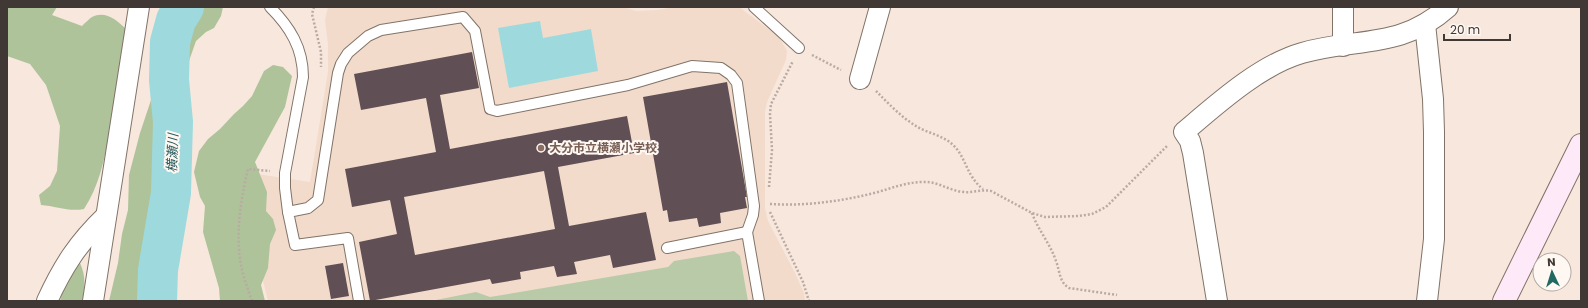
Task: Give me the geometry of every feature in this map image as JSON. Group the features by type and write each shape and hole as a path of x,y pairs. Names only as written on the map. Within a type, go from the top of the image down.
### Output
{"street":[{"path":"93,301 139,7"},
{"path":"860,79 880,7"},
{"path":"1342,7 1343,46"},
{"path":"1218,301 1193,153 1190,141 1184,132 1210,109 1247,81 1288,58 1303,53 1386,39 1405,34 1425,24 1448,7"},
{"path":"1425,24 1433,99 1434,132 1434,239 1427,301"},
{"path":"1504,301 1581,146"},
{"path":"47,301 58,276 77,247 106,216"}],"lane":[{"path":"270,7 292,33 297,42 303,65 303,77 285,173 288,212 295,244 348,238 359,301"},
{"path":"754,7 799,48"},
{"path":"288,212 308,208 318,200 338,74 341,64 348,52 368,36 381,30 463,17 475,31 490,109 497,111 628,85 692,66 721,68 731,74 737,83 754,206 753,215 747,232 759,301"},
{"path":"667,248 747,232"}],"path":[{"path":"769,191 772,150 770,114 772,104 799,48 872,86 915,126 946,139 959,153 976,184 983,189 996,193 1032,213 1045,217 1079,216 1098,212 1106,207 1151,160 1184,132"},
{"path":"252,301 240,260 239,214 248,169 285,173"},
{"path":"769,204 811,204 869,194 902,184 925,181 939,184 958,192 983,189"},
{"path":"769,197 769,204 773,219 803,282 809,301"},
{"path":"1032,213 1038,228 1054,253 1061,281 1064,285 1069,288 1117,295"}],"shaded area":[{"name":"大分市立横瀬小学校","path":"328,7 623,7 636,11 658,10 675,7 739,7 779,37 787,51 786,60 767,102 765,112 765,208 768,221 794,271 804,293 805,301 268,301 251,230 257,174 310,182 328,72 328,44 325,20"}],"green space":[{"path":"7,7 57,7 52,15 82,26 92,17 97,15 106,15 115,19 126,29 112,122 105,154 94,191 84,209 78,210 41,205 39,195 50,186 57,171 60,126 46,85 30,64 7,56"},
{"path":"193,7 223,7 221,16 214,28 206,32 196,41 177,95 178,114 172,170 157,251 153,301 109,301 128,210 129,175 140,133 165,58 171,52"},
{"path":"273,65 283,67 292,76 285,107 255,162 267,192 266,211 273,219 276,230 270,244 268,268 261,285 265,301 220,301 219,288 203,232 205,206 200,197 194,172 199,151 208,139 220,129 252,96 264,71"},
{"path":"734,251 740,256 748,301 431,301 476,292 490,297 668,267 674,261"},
{"path":"75,262 80,263 84,277 82,301 60,301 65,281"}],"water":[{"path":"540,21 543,38 591,29 598,71 509,88 498,28"}],"building":[{"path":"472,52 479,88 440,95 450,149 627,116 634,153 558,167 569,226 646,212 656,260 613,268 610,255 574,262 577,274 557,277 554,266 520,272 521,279 492,284 490,279 370,301 359,242 397,234 390,200 352,207 345,169 436,152 426,98 361,110 354,74","holes":["544,171 555,229 415,255 404,197"]},
{"path":"727,82 747,197 745,197 747,208 720,213 721,223 699,227 697,218 669,222 667,210 663,211 643,97"},
{"path":"343,263 349,296 331,299 325,266"}],"waterway":[{"name":"横瀬川","path":"157,301 158,270 171,193 173,122 169,80 170,42 176,20 184,7"}],"place":[{"name":"大分市立横瀬小学校","path":"541,148"}]}
